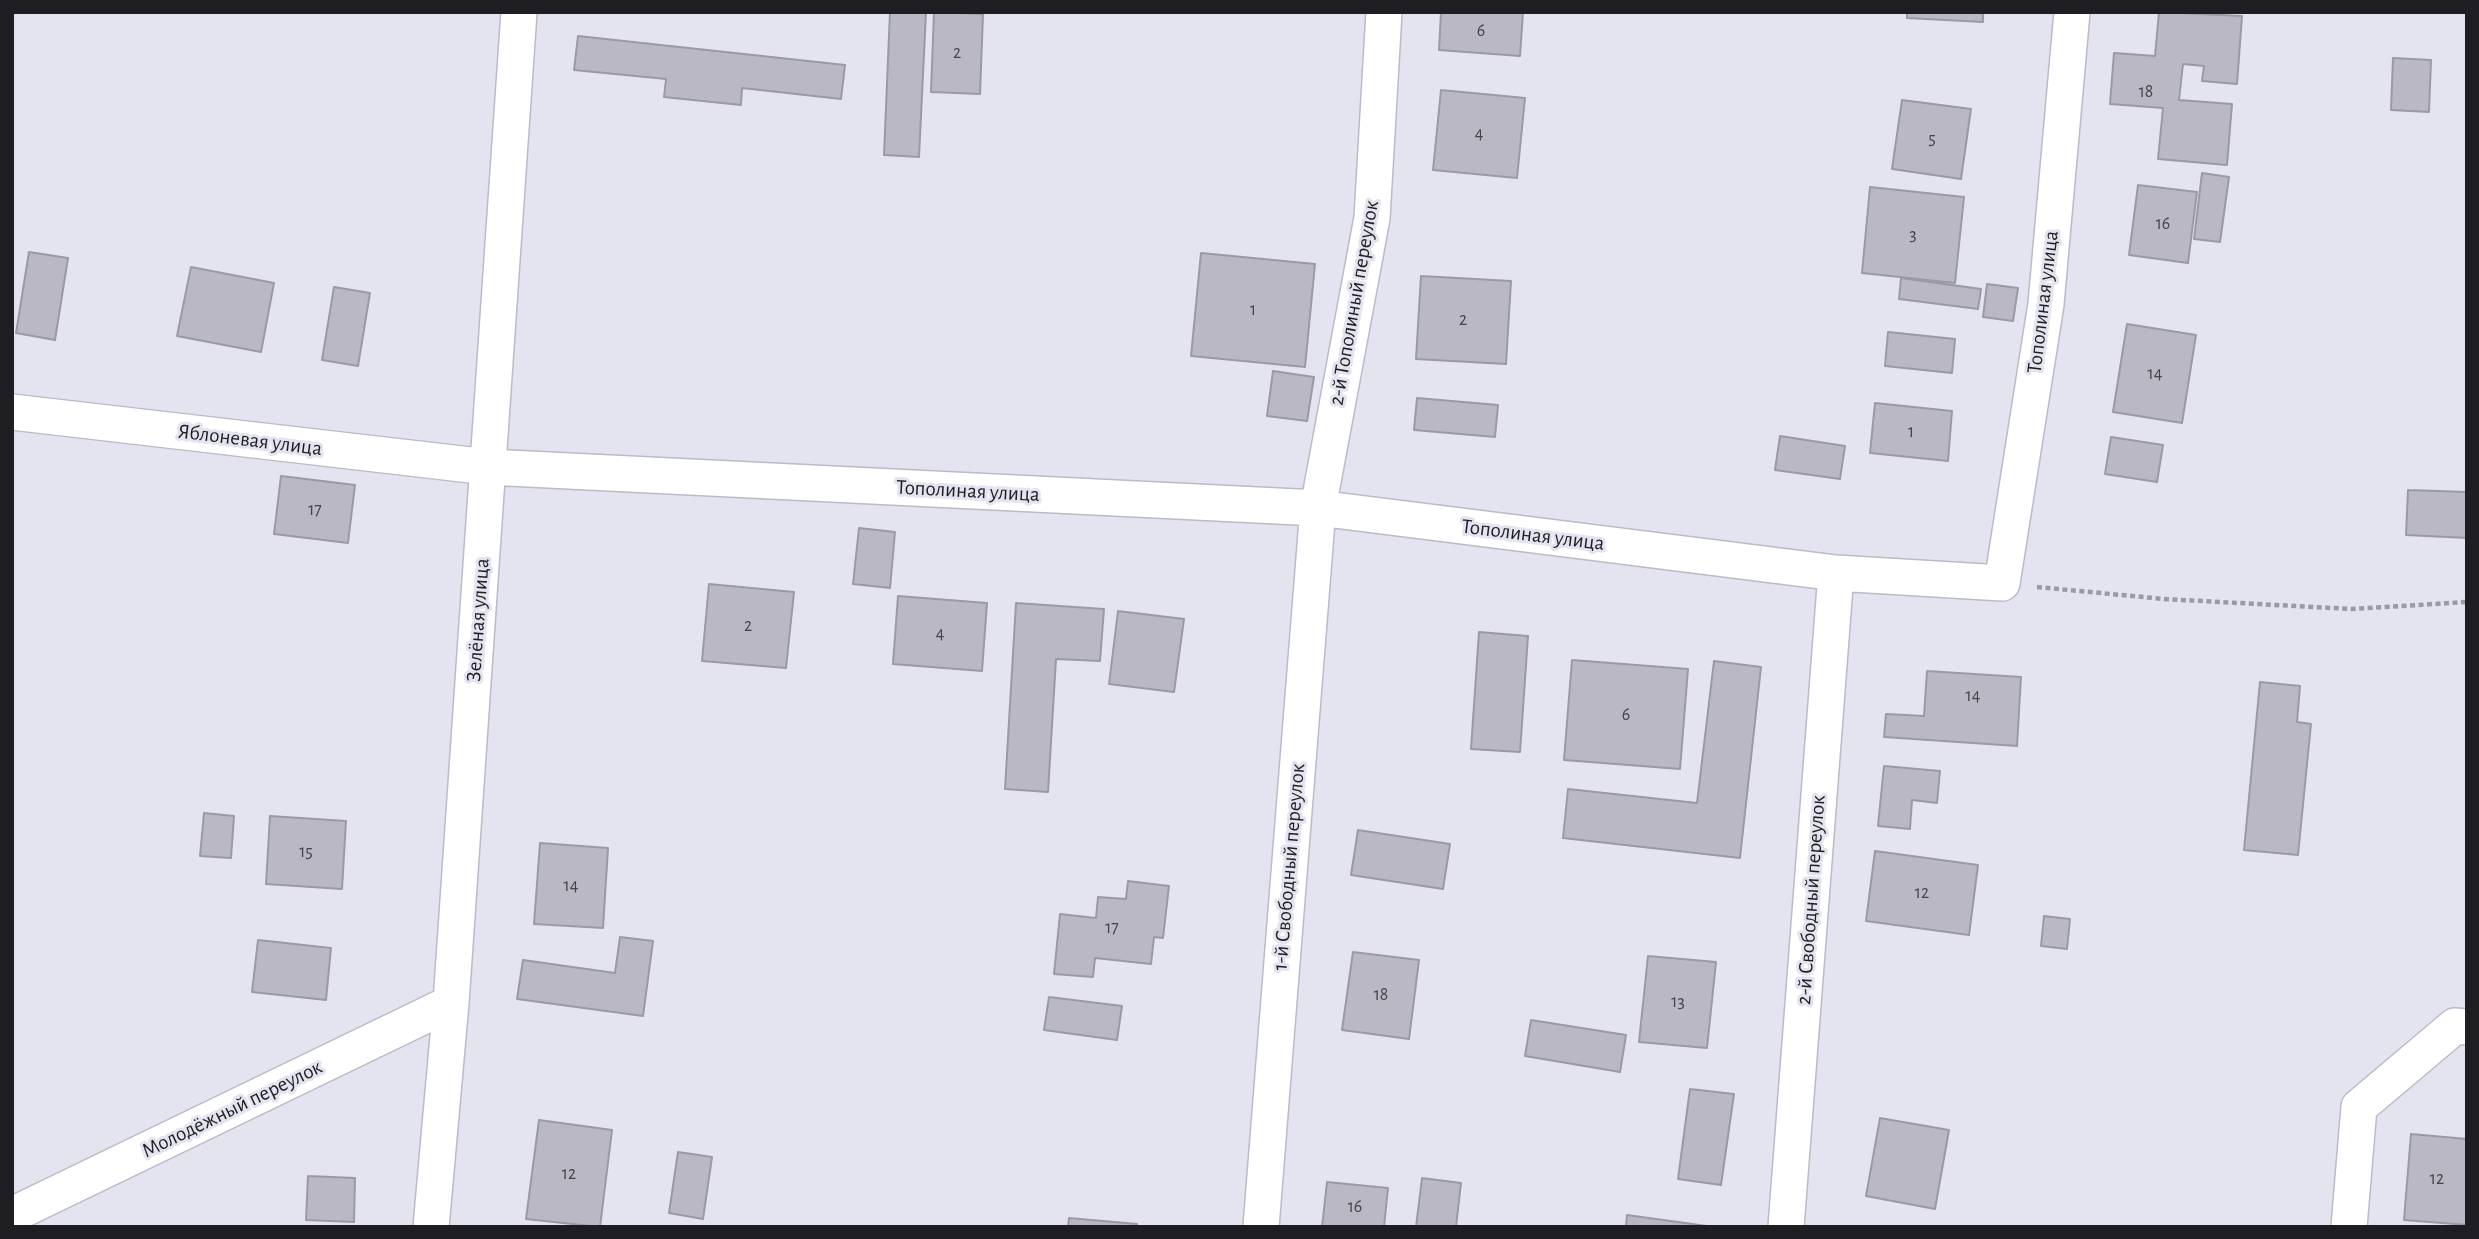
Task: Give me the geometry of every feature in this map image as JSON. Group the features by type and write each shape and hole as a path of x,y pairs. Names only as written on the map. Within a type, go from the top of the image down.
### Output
{"street":[{"name":"Зелёная улица","path":"431,1227 451,1003 519,12"},
{"name":"2-й Тополиный переулок","path":"1318,508 1372,218 1384,12"},
{"name":"Тополиная улица","path":"488,467 1318,508 1836,573 2002,583 2046,304 2072,12"},
{"name":"Яблоневая улица","path":"12,412 488,467"},
{"name":"1-й Свободный переулок","path":"1261,1227 1318,508"},
{"name":"2-й Свободный переулок","path":"1786,1227 1836,573"},
{"name":"Молодёжный переулок","path":"12,1215 451,1003"},
{"path":"2349,1227 2359,1107 2455,1026 2467,1027"}],"path":[{"path":"2002,583 2164,599 2351,609 2467,602"}],"building":[{"path":"890,12 926,12 919,157 884,155"},
{"path":"934,12 983,14 980,94 931,92"},
{"path":"1441,12 1523,12 1520,56 1439,50"},
{"path":"1907,12 1983,12 1983,22 1907,18"},
{"path":"2159,12 2242,16 2237,84 2202,81 2204,66 2183,64 2179,100 2232,104 2227,165 2158,159 2163,108 2110,104 2114,53 2155,56"},
{"path":"578,36 845,65 841,99 742,88 741,105 664,97 666,79 574,70"},
{"path":"2393,58 2431,60 2429,112 2391,110"},
{"path":"1441,90 1525,98 1517,178 1433,170"},
{"path":"1902,100 1971,109 1961,179 1892,169"},
{"path":"2202,173 2229,177 2220,242 2194,239"},
{"path":"2138,185 2197,192 2188,263 2129,255"},
{"path":"1870,187 1964,197 1955,283 1862,273"},
{"path":"29,252 68,258 55,340 16,333"},
{"path":"1201,253 1315,264 1305,367 1191,356"},
{"path":"191,267 274,283 261,352 177,336"},
{"path":"1421,276 1511,281 1506,364 1416,359"},
{"path":"1901,278 1981,289 1978,309 1899,299"},
{"path":"1987,284 2018,288 2013,321 1983,317"},
{"path":"334,287 370,293 358,366 322,360"},
{"path":"2127,324 2196,335 2182,423 2113,412"},
{"path":"1888,332 1955,339 1952,373 1885,366"},
{"path":"1273,371 1314,377 1307,421 1267,416"},
{"path":"1417,398 1498,405 1495,437 1414,430"},
{"path":"1875,403 1952,411 1948,461 1870,453"},
{"path":"1780,436 1845,446 1840,479 1775,470"},
{"path":"2111,437 2163,445 2157,482 2105,474"},
{"path":"281,476 355,485 348,543 274,534"},
{"path":"2408,490 2467,492 2467,538 2406,535"},
{"path":"859,528 895,532 890,588 853,584"},
{"path":"709,584 794,592 786,668 702,661"},
{"path":"898,596 987,603 982,671 893,664"},
{"path":"1016,603 1104,609 1100,661 1056,659 1048,792 1005,789"},
{"path":"1118,611 1184,619 1174,692 1109,684"},
{"path":"1479,632 1528,636 1520,752 1471,749"},
{"path":"1572,660 1688,669 1680,769 1564,760"},
{"path":"1714,661 1761,667 1740,858 1563,838 1568,789 1697,803"},
{"path":"1927,671 2021,677 2017,746 1884,737 1886,714 1924,716"},
{"path":"2260,682 2300,686 2297,722 2311,724 2298,855 2244,850"},
{"path":"1884,766 1940,771 1937,803 1912,800 1910,829 1878,826"},
{"path":"204,813 234,816 231,858 200,856"},
{"path":"270,816 346,821 342,889 266,884"},
{"path":"1358,830 1450,844 1443,889 1351,875"},
{"path":"540,843 608,848 603,928 534,924"},
{"path":"1875,851 1978,865 1969,935 1866,921"},
{"path":"1128,881 1169,886 1163,938 1154,937 1151,964 1095,958 1093,977 1054,974 1060,914 1096,918 1098,897 1126,899"},
{"path":"2044,916 2070,919 2067,949 2041,946"},
{"path":"620,937 653,941 643,1016 517,999 523,960 615,973"},
{"path":"258,940 331,948 326,1000 252,992"},
{"path":"1353,952 1419,960 1409,1039 1342,1030"},
{"path":"1648,956 1716,962 1707,1048 1639,1042"},
{"path":"1049,997 1122,1006 1117,1040 1044,1030"},
{"path":"1531,1020 1626,1035 1620,1072 1525,1056"},
{"path":"1690,1089 1734,1094 1721,1185 1678,1179"},
{"path":"1880,1118 1949,1130 1935,1209 1866,1196"},
{"path":"539,1120 612,1130 600,1227 526,1219"},
{"path":"2411,1134 2467,1139 2467,1225 2404,1220"},
{"path":"678,1152 712,1157 703,1219 669,1213"},
{"path":"308,1176 355,1178 354,1222 306,1220"},
{"path":"1422,1178 1461,1183 1456,1227 1416,1227"},
{"path":"1327,1182 1388,1188 1384,1227 1322,1227"},
{"path":"1627,1215 1714,1227 1626,1227"},
{"path":"1069,1218 1137,1224 1137,1227 1068,1227"}]}
